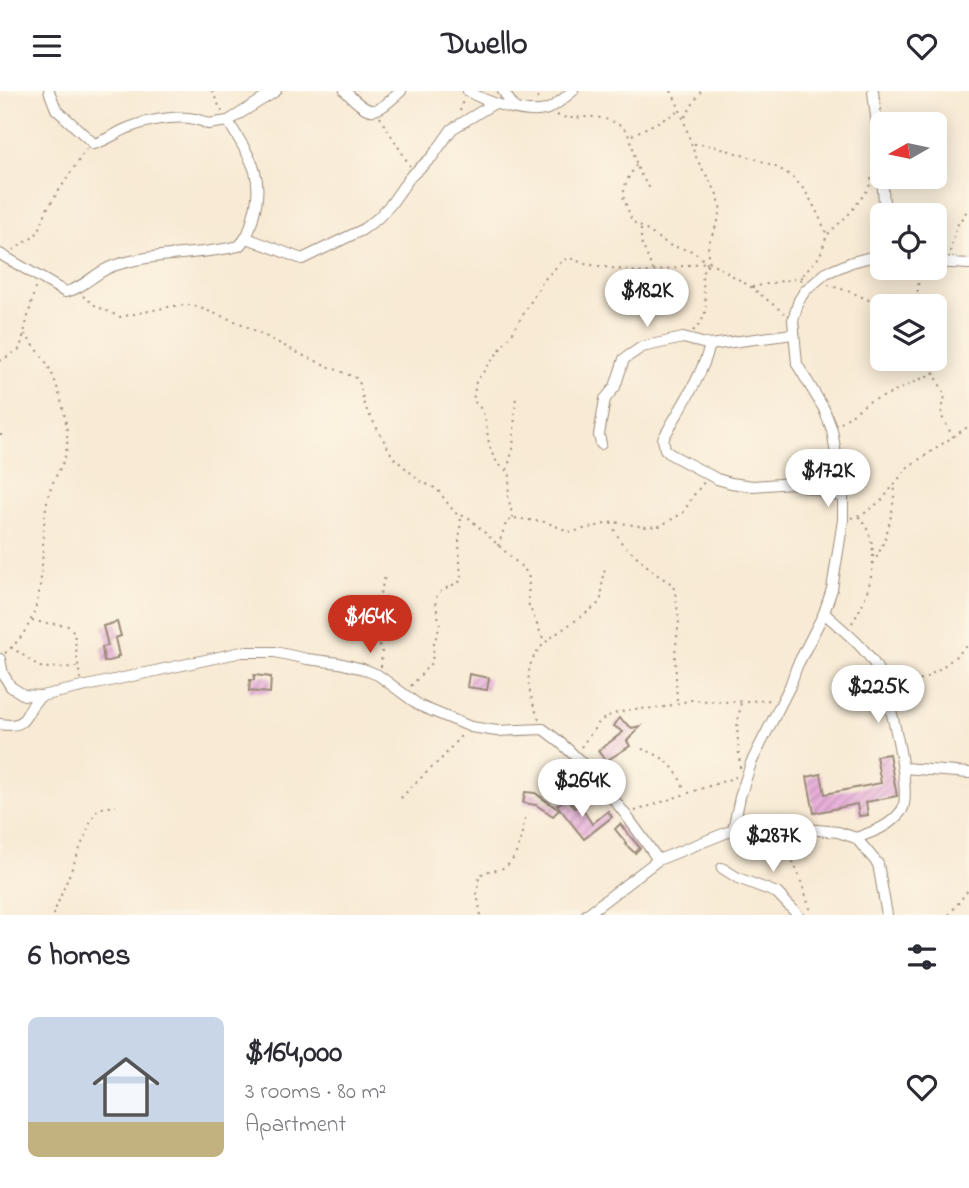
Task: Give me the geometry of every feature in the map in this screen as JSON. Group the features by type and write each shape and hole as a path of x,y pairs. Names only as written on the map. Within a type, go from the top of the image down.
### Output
{"street":[{"path":"49,91 56,110 94,144 128,128 179,117 197,117 208,124 228,121 276,91"},
{"path":"345,91 362,108 376,110 401,91"},
{"path":"503,91 514,107"},
{"path":"466,95 493,104 530,110 548,109 573,91"},
{"path":"873,91 875,112"},
{"path":"247,238 302,260 362,230 391,204 414,173 432,157 452,129 493,104"},
{"path":"2,255 65,292 113,266 159,256 239,246 247,238 259,185 257,173 228,121"},
{"path":"733,829 751,764 824,613 832,589 843,520 843,496 832,430 824,409 797,364 793,320 799,300 805,291 826,273 870,257"},
{"path":"947,263 969,264"},
{"path":"601,444 599,435 605,399 615,387 624,359 642,347 683,338 710,345 793,334"},
{"path":"710,345 706,362 663,439 665,449 711,476 731,483 753,487 792,483 843,496"},
{"path":"824,613 878,669 904,768 906,791 903,809 885,827 856,838"},
{"path":"0,657 3,674 11,687 24,695 41,696 254,651 339,663 377,675 420,706 471,727 497,731 543,729 575,757 624,814 658,860"},
{"path":"0,724 20,724 41,696"},
{"path":"904,768 969,773"},
{"path":"586,915 658,860 733,829 776,826 838,832 856,838 878,864 887,915"},
{"path":"722,868 738,878 777,893 798,915"}],"path":[{"path":"212,91 228,121"},
{"path":"671,91 720,205 707,250 708,263 702,272 707,305 704,318 683,338"},
{"path":"684,118 701,91"},
{"path":"459,123 466,95"},
{"path":"548,109 564,118 603,118 631,136 637,165 651,190"},
{"path":"376,110 414,173"},
{"path":"631,136 681,110"},
{"path":"2,255 35,236 47,209 79,159 85,150 94,144"},
{"path":"692,144 711,144 725,148 790,173 817,211 827,235"},
{"path":"637,165 626,182 623,196 632,221 671,246 694,251 708,263 751,288 793,320"},
{"path":"805,291 801,277 820,256 827,235 870,186"},
{"path":"947,263 956,227 969,208"},
{"path":"641,228 641,242 654,271"},
{"path":"513,518 508,496 511,479 493,456 483,410 474,401 473,394 476,382 513,332 543,281 562,260 570,258 585,264 643,273 708,263"},
{"path":"751,288 767,282 826,273"},
{"path":"0,361 20,349 38,278"},
{"path":"817,281 870,301"},
{"path":"76,288 96,306 120,317 173,306 192,305 240,323 304,356 356,378 360,384 364,405 393,457 420,481 438,489 456,513 470,518 525,570 528,578 528,603 544,641"},
{"path":"0,657 31,621 42,583 44,520 48,497 65,460 67,440 63,411 52,375 47,363 25,334"},
{"path":"832,430 868,402 935,372 945,396 940,415 953,438"},
{"path":"507,471 513,449 516,394"},
{"path":"843,520 865,513 882,500 908,467 969,426"},
{"path":"498,546 506,523 513,518 545,522 572,532 610,522 646,527 660,526 683,513 692,496 711,476"},
{"path":"872,565 887,533 895,485"},
{"path":"404,695 432,662 440,625 435,601 437,595 461,581 458,542 462,515"},
{"path":"846,633 860,611 872,573 870,535 866,524 858,516"},
{"path":"610,522 621,542 648,567 672,584 675,591 679,621 675,653 677,703"},
{"path":"543,729 530,695 528,676 536,652 544,641 600,602 603,572 606,567"},
{"path":"377,675 383,659 371,623 385,577"},
{"path":"31,621 69,626 74,632 81,688"},
{"path":"886,694 916,683 945,665 969,644"},
{"path":"11,647 42,668 79,667"},
{"path":"575,757 600,721 612,713 660,708 691,700 741,702 783,699"},
{"path":"624,814 741,776 737,741 741,702"},
{"path":"401,798 421,775 441,759 452,743 471,727"},
{"path":"642,749 660,755 680,778 686,792"},
{"path":"52,915 94,814 101,808 116,806"},
{"path":"481,915 477,894 479,877 488,870 507,866 516,853 525,818"},
{"path":"776,826 799,875 812,915"},
{"path":"948,915 969,889"}],"building":[{"path":"117,622 121,636 115,638 119,656 104,662 102,647 108,646 103,626"},
{"path":"469,674 489,678 487,690 467,687"},
{"path":"254,675 271,677 270,693 249,691 250,680 254,680"},
{"path":"619,718 632,728 641,726 627,741 630,746 606,761 598,751 623,732 614,726"},
{"path":"889,754 897,796 866,802 868,815 859,816 857,804 814,813 807,777 821,774 825,794 881,783 876,756"},
{"path":"525,792 535,793 559,810 553,816 536,805 523,803"},
{"path":"567,798 575,808 580,805 592,824 608,811 612,817 584,839 557,805"},
{"path":"620,824 640,848 635,853 615,829"}]}
